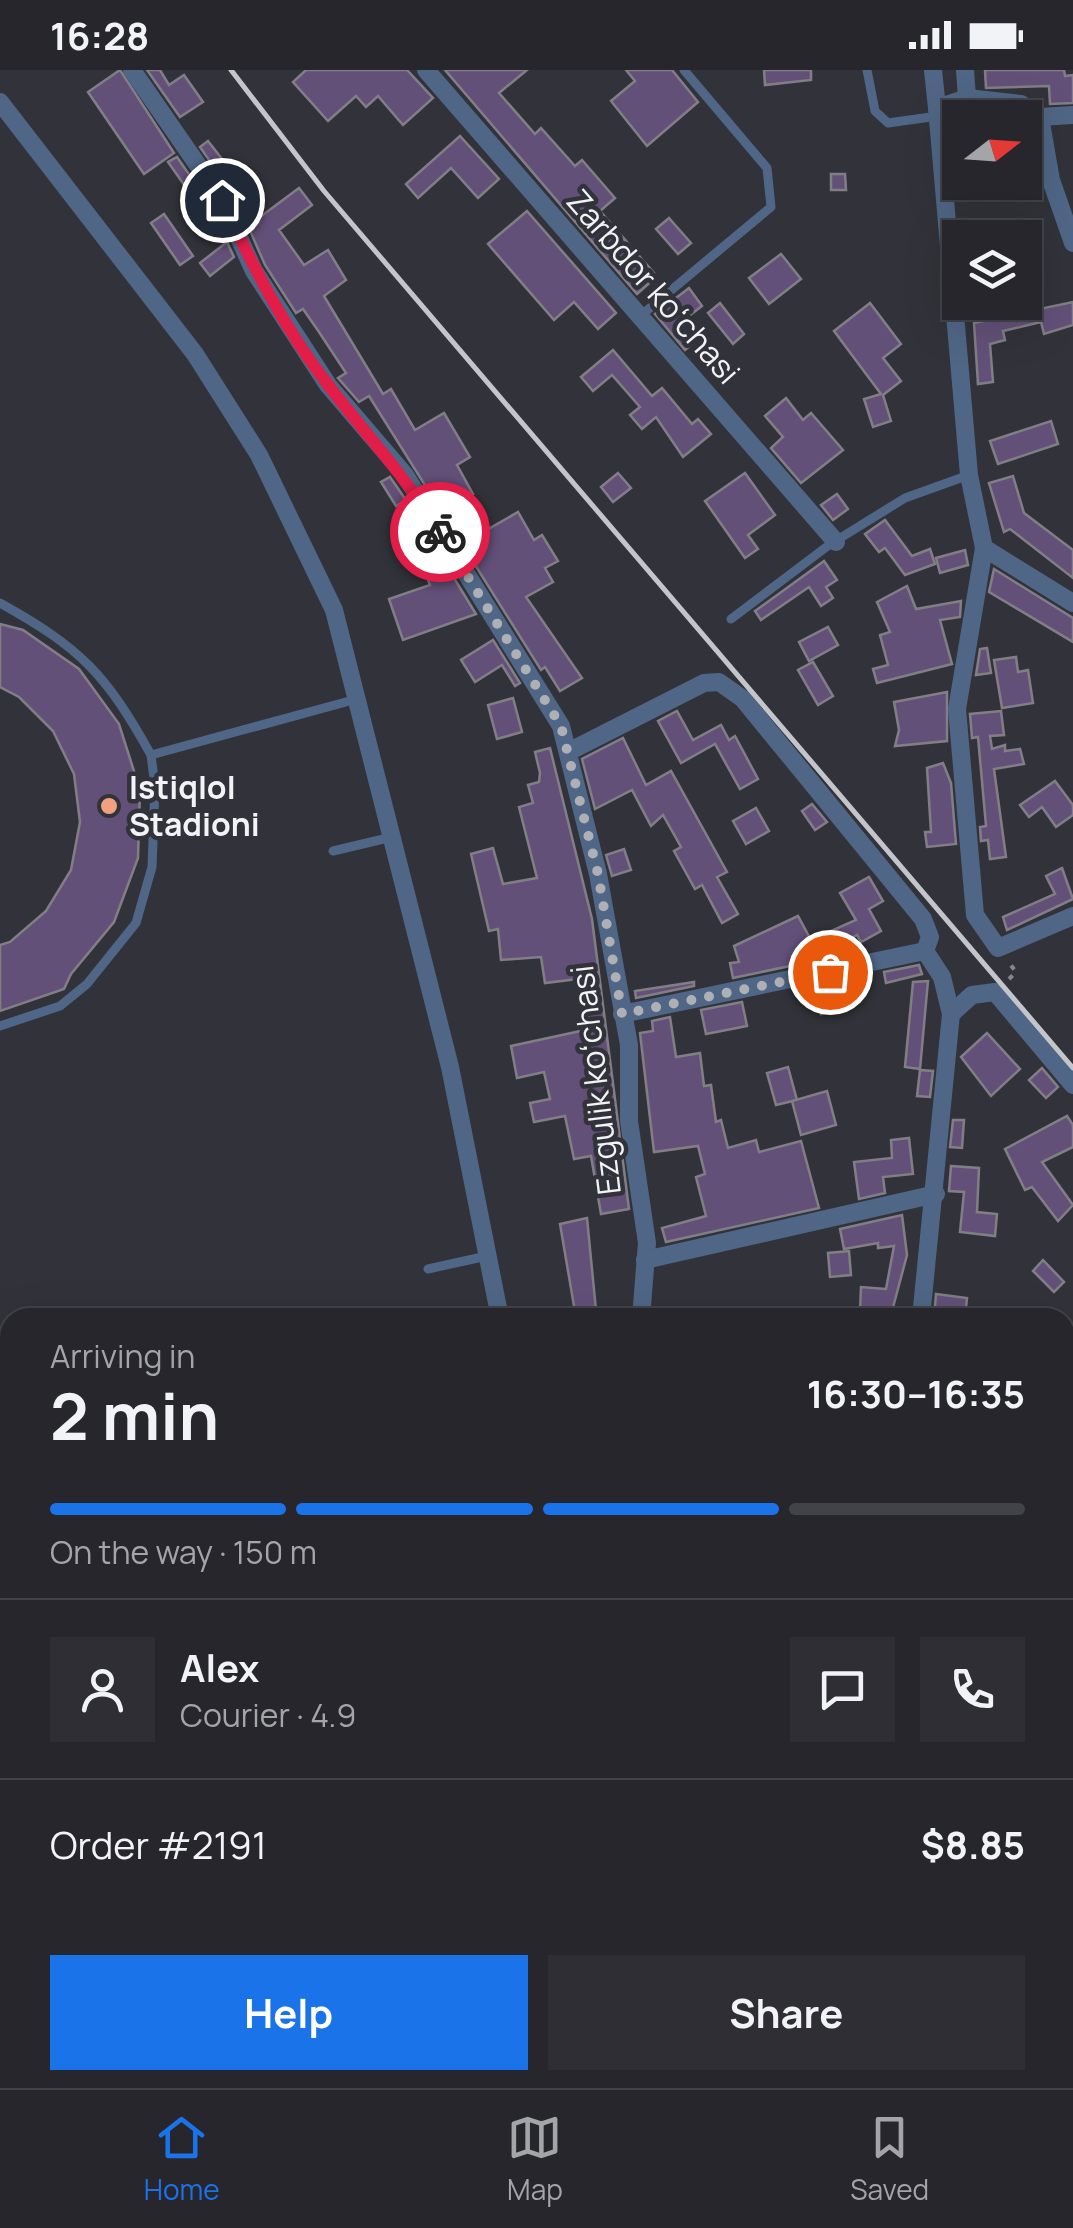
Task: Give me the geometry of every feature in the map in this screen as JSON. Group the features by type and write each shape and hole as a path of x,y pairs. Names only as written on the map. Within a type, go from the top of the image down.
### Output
{"street":[{"name":"Ezgulik koʻchasi","path":"132,70 222,200 254,271 328,385 405,475 561,726 598,874 629,1045 629,1121 647,1243 641,1308"},
{"name":"Zarbdor koʻchasi","path":"426,70 836,542"},
{"path":"933,70 969,476 984,548 957,710 975,915 998,948 1073,916"},
{"path":"965,70 968,98"},
{"path":"937,112 968,98 986,100"},
{"path":"0,102 178,330 259,455 334,610 450,1067 498,1308"},
{"path":"1042,117 1073,115"},
{"path":"1042,128 1052,180 1073,243"},
{"path":"984,548 1073,603"},
{"path":"568,752 704,682 720,682 743,699 923,919 930,937 924,951"},
{"path":"922,1308 951,1014 942,977 924,951"},
{"path":"622,1014 924,951"},
{"path":"951,1014 972,994 995,992 1073,1085"},
{"path":"645,1260 936,1194"}],"lane":[{"path":"640,316 771,207 767,168 684,70"},
{"path":"868,70 875,111 888,123 937,112"},
{"path":"732,619 836,542 906,498 969,476"},
{"path":"0,603 62,638 104,678 151,755 155,786 152,867 136,923 87,984 60,1006 0,1026"},
{"path":"151,755 357,699"},
{"path":"334,851 392,837"},
{"path":"428,1268 488,1256"}],"path":[{"path":"995,992 1016,972 998,948"}],"building":[{"path":"120,70 174,153 144,174 88,92"},
{"path":"147,70 160,70 169,85 184,75 203,102 180,117"},
{"path":"306,70 407,70 433,98 403,125 378,96 366,107 356,96 328,121 293,82"},
{"path":"445,70 527,70 499,93 535,134 541,128 575,166 582,160 615,198 600,211 654,273 654,279 637,294"},
{"path":"626,70 672,70 698,102 647,146 611,101 635,81"},
{"path":"764,70 811,70 811,80 765,85"},
{"path":"985,70 1064,70 1065,76 1073,75 1073,103 1050,104 1049,86 986,88"},
{"path":"460,136 499,179 478,198 451,168 418,198 406,184"},
{"path":"208,141 240,182 230,190 200,147"},
{"path":"177,157 195,183 187,189 168,162"},
{"path":"831,174 845,174 846,190 831,190"},
{"path":"299,188 312,205 279,230 304,265 328,250 346,280 324,296 383,394 391,389 415,430 444,413 470,457 457,465 473,494 464,499 483,532 518,512 534,540 542,535 558,561 545,568 553,582 526,597 582,678 560,691 545,667 541,670 369,396 359,402 338,378 346,373 303,309 296,313 265,265 248,226"},
{"path":"527,211 616,313 598,329 574,302 554,320 488,244"},
{"path":"164,214 193,256 180,265 151,223"},
{"path":"669,218 691,243 678,254 656,229"},
{"path":"227,242 234,257 210,276 200,263"},
{"path":"781,254 801,279 769,304 749,278"},
{"path":"689,288 702,306 677,325 692,344 685,350 655,314"},
{"path":"1073,302 1073,325 1044,334 1041,322 1003,331 1005,340 990,344 993,382 978,384 974,323 1042,320 1042,309"},
{"path":"720,303 744,334 733,344 708,313"},
{"path":"870,303 901,344 883,358 901,381 883,395 891,421 873,427 864,399 881,394 834,331"},
{"path":"613,350 652,396 662,388 692,424 698,419 711,434 683,457 656,417 642,429 630,415 640,407 612,375 593,391 581,377"},
{"path":"786,398 803,420 811,413 843,450 801,483 771,448 783,437 765,416"},
{"path":"1051,421 1058,444 998,464 990,441"},
{"path":"618,473 631,488 613,502 601,487"},
{"path":"745,473 775,515 748,535 758,549 745,558 705,501"},
{"path":"1013,476 1024,513 1073,550 1073,578 1010,529 1004,532 989,483"},
{"path":"390,477 406,500 396,506 381,482"},
{"path":"837,494 848,509 833,520 821,505"},
{"path":"885,520 912,556 930,549 935,564 905,575 885,548 879,552 865,534"},
{"path":"965,550 968,565 940,573 936,558"},
{"path":"443,560 476,614 403,640 389,599 430,585 423,567"},
{"path":"824,561 837,580 826,587 833,598 821,606 809,587 761,620 755,611"},
{"path":"994,569 1073,618 1073,642 989,592"},
{"path":"907,586 916,609 961,601 960,617 940,620 952,664 877,683 873,669 888,665 880,635 890,632 877,602"},
{"name":"Istiqlol Stadioni","path":"0,624 23,630 79,669 119,724 140,790 138,858 114,922 71,974 64,989 0,1011 0,945 10,942 46,911 71,870 80,822 74,774 53,731 19,697 0,687"},
{"path":"828,627 838,645 809,661 799,642"},
{"path":"493,640 520,683 515,686 502,665 475,682 461,660"},
{"path":"987,648 991,673 976,675 980,649"},
{"path":"1016,657 1018,672 1028,670 1033,703 1002,708 994,660"},
{"path":"813,662 833,696 818,705 798,670"},
{"path":"947,692 947,741 895,746 899,730 894,702"},
{"path":"513,698 522,732 497,739 488,705"},
{"path":"677,711 693,740 721,725 729,740 735,736 758,779 740,789 715,744 681,763 658,721"},
{"path":"1001,711 1004,735 990,736 992,749 1005,745 1005,751 1020,749 1024,764 994,769 1006,857 990,859 988,840 981,841 980,827 986,826 978,737 972,738 970,714"},
{"path":"623,738 646,785 671,771 727,872 717,877 738,914 722,923 702,885 695,889 674,851 681,847 663,815 651,826 632,790 595,809 582,759"},
{"path":"550,748 592,919 629,1209 601,1214 591,1156 574,1159 565,1116 534,1122 530,1103 550,1099 544,1072 517,1078 511,1046 585,1030 578,979 545,983 541,957 501,960 498,929 489,931 471,854 493,848 503,884 537,878 519,807 533,803 528,785 539,782 540,773 535,752"},
{"path":"943,763 951,783 956,844 927,847 925,832 931,832 927,768"},
{"path":"1055,781 1073,805 1073,815 1056,827 1042,807 1029,817 1020,805"},
{"path":"812,804 827,822 815,830 802,811"},
{"path":"756,808 769,831 746,844 733,821"},
{"path":"624,849 631,870 612,876 606,855"},
{"path":"1062,868 1073,899 1007,930 1003,917 1055,894 1046,876"},
{"path":"869,877 883,901 869,909 881,931 861,942 857,935 826,952 828,958 733,978 730,963 739,962 734,946 798,916 811,940 856,920 840,893"},
{"path":"919,965 922,974 886,983 884,972"},
{"path":"928,981 920,1069 905,1067 913,982"},
{"path":"694,982 694,986 636,998 635,991"},
{"path":"833,983 836,1012 821,1014 818,986"},
{"path":"742,1002 747,1026 706,1034 701,1010"},
{"path":"670,1017 676,1057 700,1053 704,1086 711,1085 716,1122 721,1120 728,1148 756,1140 759,1152 801,1141 819,1208 666,1242 662,1228 706,1216 696,1177 705,1174 698,1146 654,1152 640,1033 653,1031 652,1021"},
{"path":"987,1033 1020,1069 991,1096 961,1057"},
{"path":"788,1067 797,1100 776,1105 767,1073"},
{"path":"1042,1068 1058,1087 1046,1098 1029,1080"},
{"path":"920,1070 933,1071 930,1097 917,1096"},
{"path":"827,1091 836,1125 801,1135 792,1101"},
{"path":"1067,1116 1073,1125 1073,1147 1042,1162 1073,1205 1058,1221 1032,1187 1025,1190 1005,1149"},
{"path":"953,1120 964,1120 962,1148 950,1147"},
{"path":"909,1138 913,1174 883,1177 885,1193 859,1199 854,1162 892,1158 891,1140"},
{"path":"951,1166 979,1168 977,1212 997,1214 995,1236 960,1232 964,1192 949,1191"},
{"path":"902,1215 907,1255 893,1308 860,1308 861,1287 886,1289 894,1246 878,1248 878,1243 844,1249 840,1229"},
{"path":"587,1218 596,1308 574,1308 560,1224"},
{"path":"849,1251 851,1275 830,1277 828,1253"},
{"path":"1043,1260 1064,1282 1054,1292 1033,1271"},
{"path":"936,1294 967,1298 966,1308 935,1308"}],"railway":[{"path":"231,70 324,191 1073,1068"}],"way so far":[{"path":"440,532 561,726 598,874 622,1014 830,972"}],"place":[{"name":"Istiqlol Stadioni","path":"109,806"}],"route":[{"path":"222,200 254,271 328,385 405,475 440,532"}]}
